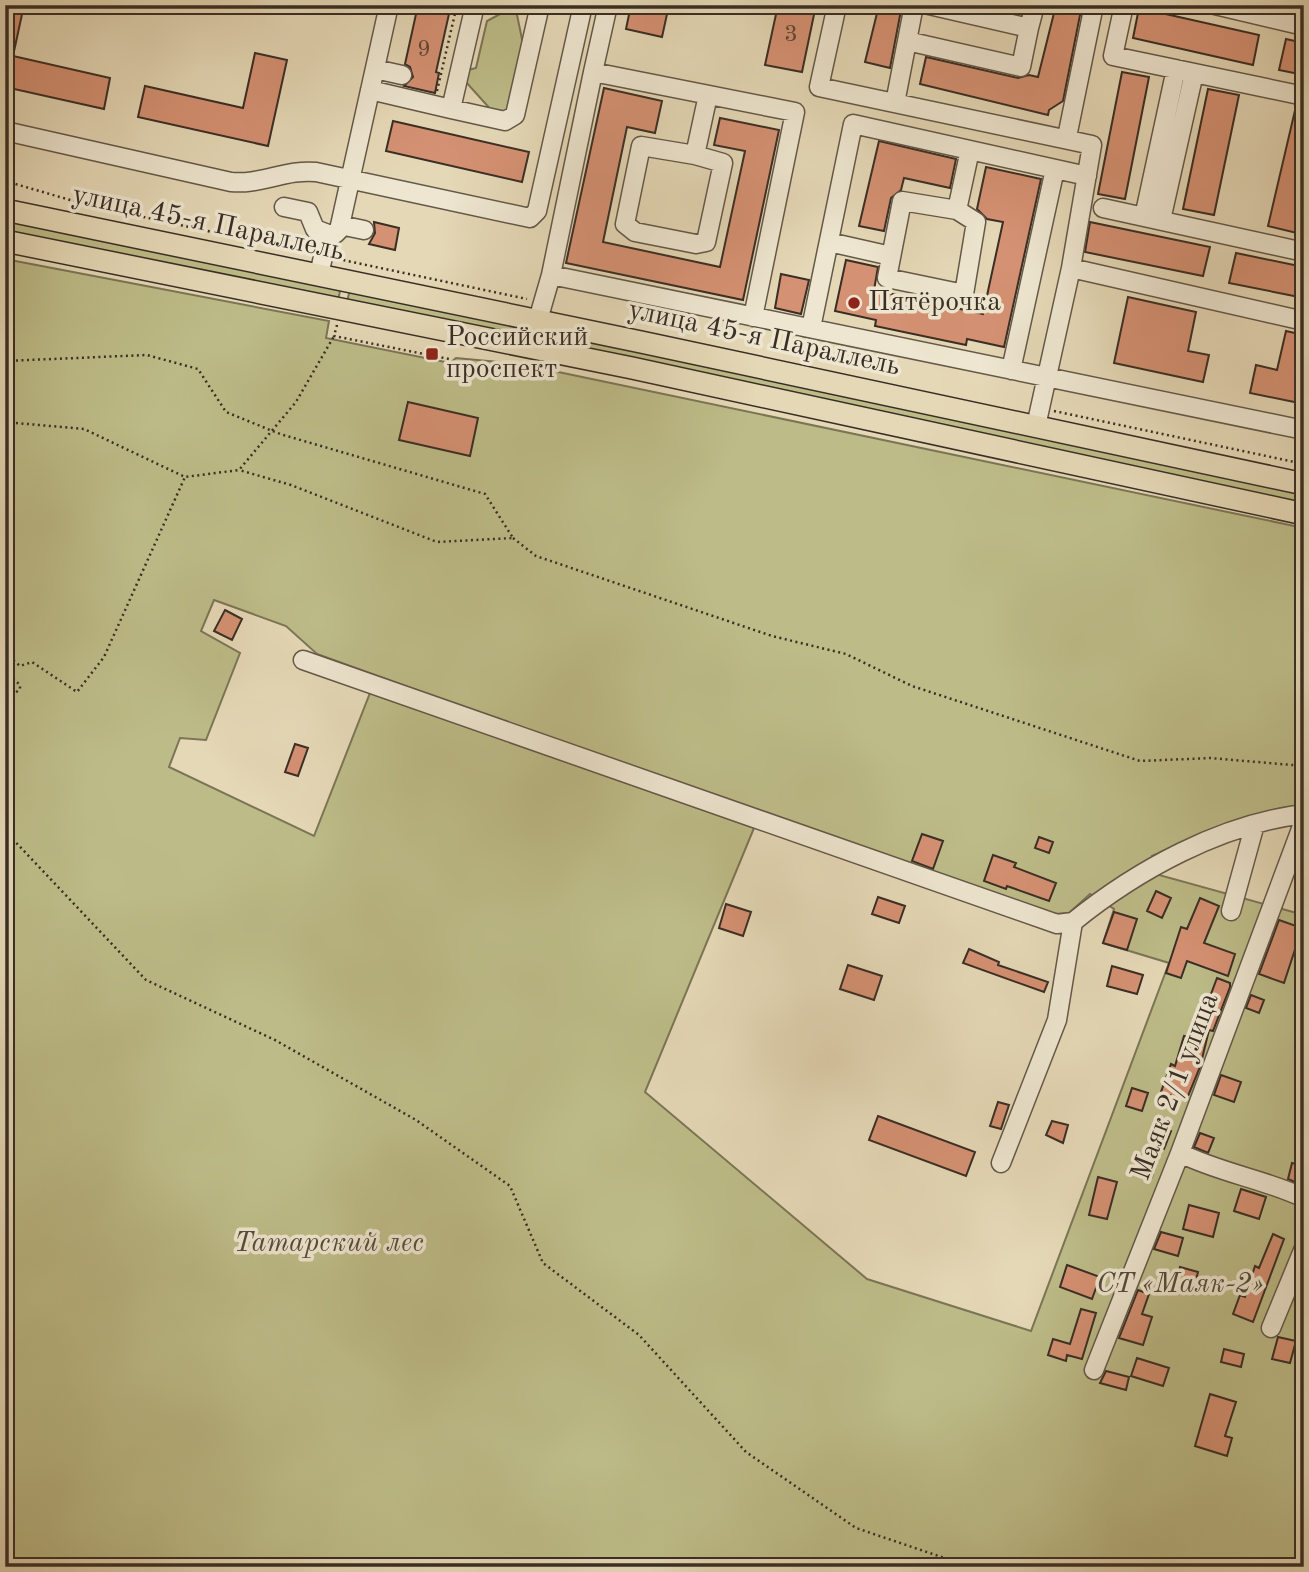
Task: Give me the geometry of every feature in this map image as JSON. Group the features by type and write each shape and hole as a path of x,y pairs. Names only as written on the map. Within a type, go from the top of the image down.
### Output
{"main road":[{"name":"улица 45-я Параллель","path":"5,210 538,320 1304,484"},
{"name":"улица 45-я Параллель","path":"5,241 632,368 1304,514"}],"street":[{"path":"319,275 350,180 389,5"},
{"path":"443,107 475,5"},
{"path":"370,90 505,121 513,119 540,5"},
{"path":"538,320 551,275 608,5"},
{"path":"837,5 819,87 1067,137 1092,145 1071,268 1036,426"},
{"path":"895,103 914,5"},
{"path":"929,5 1029,28"},
{"path":"907,41 1021,67 1035,5"},
{"path":"1067,137 1094,5"},
{"path":"1124,5 1112,56 1304,96"},
{"path":"1215,5 1304,26"},
{"path":"5,131 231,182 262,181 307,171 524,219 534,216 577,6"},
{"path":"375,69 402,75"},
{"path":"1152,219 1185,71"},
{"path":"593,72 795,112 753,317"},
{"path":"695,155 708,95"},
{"path":"811,328 853,124 1087,176"},
{"path":"641,146 695,155 723,163 706,242 696,244 635,232 625,225 641,146"},
{"path":"957,210 971,150"},
{"path":"1011,370 1055,169"},
{"path":"902,201 957,210 976,222 964,294 887,278 902,201"},
{"path":"284,206 308,212 315,229 364,230"},
{"path":"1103,208 1304,251"},
{"path":"829,242 891,256"},
{"path":"1071,268 1304,321"},
{"path":"551,275 1304,430"},
{"path":"303,660 1057,924 1073,922 1115,888 1172,857 1255,824 1304,814"},
{"name":"Маяк 2/1 улица","path":"1094,1370 1180,1153 1304,821"},
{"path":"1231,911 1255,824"},
{"path":"1001,1163 1057,1020 1073,922"},
{"path":"1180,1153 1203,1165 1280,1187 1304,1198"},
{"path":"1271,1328 1304,1248"}],"path":[{"path":"443,107 457,5"},
{"path":"239,470 296,402 334,336"},
{"path":"5,361 147,355 198,369 226,412 272,430 485,494 513,538 536,555 772,636 846,654 912,686 1140,761 1210,758 1290,767 1304,765"},
{"path":"5,422 84,429 185,477 239,470 291,485 437,542 513,538"},
{"path":"5,653 20,666 33,662 77,692 104,657 185,477"},
{"path":"5,671 20,685 20,689 14,694 5,688"},
{"path":"5,831 146,980 275,1040 416,1120 510,1186 542,1263 639,1335 746,1452 856,1528 971,1567"}],"green space":[{"path":"506,5 515,5 523,44 507,115 493,112 465,81 468,70 476,68 487,21 506,11"},
{"path":"5,217 341,287 338,300 5,231"},
{"path":"5,259 329,321 326,338 450,363 456,358 520,364 1304,528 1304,806 1287,807 1247,817 1152,856 1159,875 1304,915 1304,1567 5,1567","holes":["214,600 286,626 317,654 678,785 1054,914 1069,913 1090,894 1114,909 1103,943 1169,963 1031,1331 867,1279 645,1092 754,828 370,693 314,836 169,767 180,738 206,740 240,653 201,631"]},
{"path":"350,289 1304,493 1304,506 347,302"}],"building":[{"path":"5,5 24,5 13,56 110,78 104,109 5,87"},
{"path":"418,5 451,5 436,72 439,73 435,93 404,86 413,77 410,67 405,64"},
{"path":"631,5 669,5 662,37 626,29"},
{"path":"778,5 816,5 802,72 765,65"},
{"path":"879,5 902,5 890,68 865,62"},
{"path":"1056,5 1082,5 1063,101 1049,110 1048,115 920,84 926,57 1018,78 1029,75 1038,77"},
{"path":"1139,8 1259,35 1253,65 1133,38"},
{"path":"1286,39 1304,43 1304,75 1279,70"},
{"path":"255,53 287,60 268,146 138,117 145,86 243,108"},
{"path":"1122,72 1149,77 1125,199 1098,194"},
{"path":"604,88 662,101 655,133 627,127 603,242 720,267 745,151 714,145 720,118 779,130 743,300 566,263"},
{"path":"1208,89 1239,95 1214,215 1183,209"},
{"path":"1296,106 1304,107 1304,203 1297,233 1268,226"},
{"path":"393,121 529,152 522,182 386,151"},
{"path":"879,141 956,159 950,188 904,178 901,190 891,198 884,231 859,226"},
{"path":"986,167 1041,179 1004,347 967,339 966,345 875,326 876,320 835,311 846,260 878,267 874,290 983,314 1003,222 987,219 977,209"},
{"path":"374,222 399,228 395,250 369,244 375,233"},
{"path":"1090,222 1210,247 1203,276 1085,252"},
{"path":"1236,253 1304,267 1304,298 1229,283"},
{"path":"781,274 809,280 801,314 775,308"},
{"path":"1128,297 1196,312 1188,351 1209,355 1203,382 1114,363"},
{"path":"1286,331 1304,335 1304,404 1250,393 1256,365 1277,370"},
{"path":"408,402 478,418 470,456 399,440"},
{"path":"225,610 242,619 232,640 214,631"},
{"path":"295,744 308,748 298,776 285,772"},
{"path":"922,834 943,841 933,869 912,861"},
{"path":"1039,837 1053,842 1049,853 1035,848"},
{"path":"993,855 1016,863 1014,867 1056,883 1049,901 984,881"},
{"path":"1156,891 1171,898 1162,918 1147,911"},
{"path":"878,897 905,906 899,923 872,914"},
{"path":"1200,898 1219,906 1204,943 1235,954 1228,976 1187,961 1181,978 1166,973 1181,927 1187,929"},
{"path":"726,904 751,912 743,936 719,928"},
{"path":"1114,912 1137,919 1127,950 1103,943"},
{"path":"1279,920 1302,928 1284,983 1259,974"},
{"path":"969,949 999,962 998,965 1048,982 1044,992 963,963"},
{"path":"848,965 882,976 874,1000 840,989"},
{"path":"1112,966 1143,975 1137,994 1107,986"},
{"path":"1217,978 1230,983 1230,987 1213,1031 1209,1030 1200,1067 1186,1101 1161,1092 1171,1064 1175,1066 1184,1036 1189,1037 1199,1008 1205,1010"},
{"path":"1251,995 1264,1000 1259,1013 1246,1008"},
{"path":"1221,1075 1241,1082 1234,1102 1214,1095"},
{"path":"1132,1088 1148,1093 1142,1111 1126,1106"},
{"path":"998,1102 1009,1105 1001,1129 990,1126"},
{"path":"878,1116 975,1152 966,1176 869,1140"},
{"path":"1052,1121 1068,1125 1063,1143 1046,1135"},
{"path":"1157,1126 1171,1131 1164,1149 1161,1148 1152,1177 1134,1172 1138,1158 1144,1160"},
{"path":"1200,1133 1214,1138 1208,1153 1194,1147"},
{"path":"1292,1163 1304,1166 1302,1185 1288,1179"},
{"path":"1098,1177 1117,1182 1107,1219 1089,1215"},
{"path":"1241,1189 1266,1197 1259,1219 1234,1211"},
{"path":"1189,1205 1219,1213 1213,1237 1183,1229"},
{"path":"1161,1232 1183,1238 1178,1256 1154,1249"},
{"path":"1273,1234 1284,1239 1253,1322 1233,1314 1240,1295 1245,1297 1255,1266 1259,1268"},
{"path":"1067,1265 1100,1277 1092,1299 1060,1287"},
{"path":"1180,1267 1198,1272 1193,1292 1175,1287"},
{"path":"1138,1290 1149,1294 1142,1314 1152,1317 1143,1345 1119,1338"},
{"path":"1081,1309 1096,1313 1082,1359 1067,1355 1066,1361 1048,1355 1053,1339 1070,1344"},
{"path":"1278,1337 1296,1341 1290,1363 1272,1359"},
{"path":"1224,1349 1244,1354 1241,1367 1221,1362"},
{"path":"1137,1358 1169,1368 1163,1386 1131,1376"},
{"path":"1106,1371 1129,1377 1126,1390 1100,1383"},
{"path":"1210,1394 1236,1402 1225,1436 1232,1438 1227,1456 1195,1446"}],"place":[{"name":"Пятёрочка","path":"854,303"},
{"name":"Российский проспект","path":"432,354"}],"park label":[{"name":"Татарский лес","path":"329,1244"},
{"name":"СТ «Маяк-2»","path":"1180,1285"}]}
